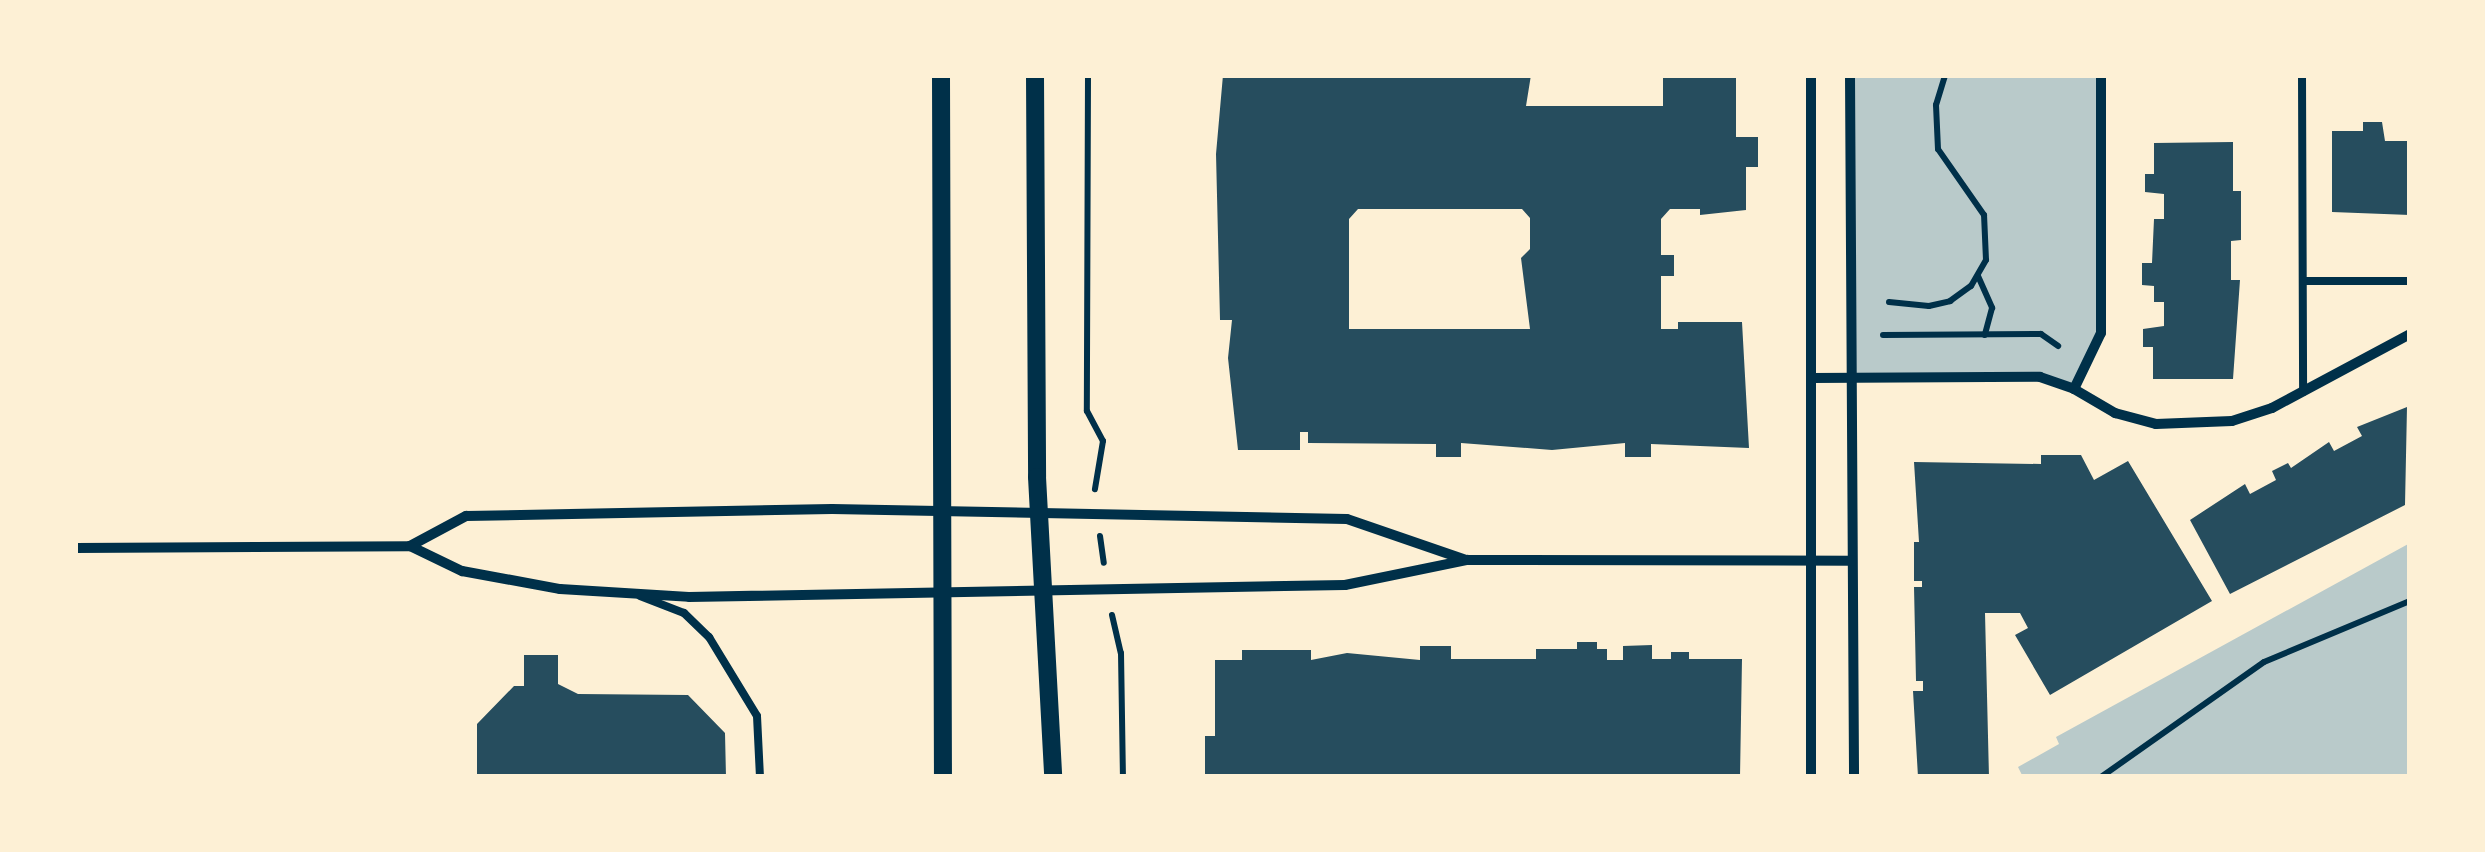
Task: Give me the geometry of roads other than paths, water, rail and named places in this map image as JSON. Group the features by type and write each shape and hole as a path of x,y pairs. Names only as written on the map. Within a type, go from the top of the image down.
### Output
{"street":[{"path":"941,75 943,777"},
{"path":"1035,75 1040,515 1053,777"},
{"path":"1811,75 1811,777"},
{"path":"1850,75 1854,777"},
{"path":"2074,388 2101,333 2101,75"},
{"path":"1812,378 2040,377 2074,388 2115,412 2170,426 2232,422 2303,392 2410,334"},
{"path":"410,546 466,516 942,513 1347,519 1467,560"},
{"path":"75,548 410,546 462,571 636,595 943,594 1107,585 1345,584 1467,560 1852,562"}],"lane":[{"path":"2302,75 2303,392"},
{"path":"2303,281 2410,281"},
{"path":"636,595 684,613 708,638 757,716 760,777"}]}
